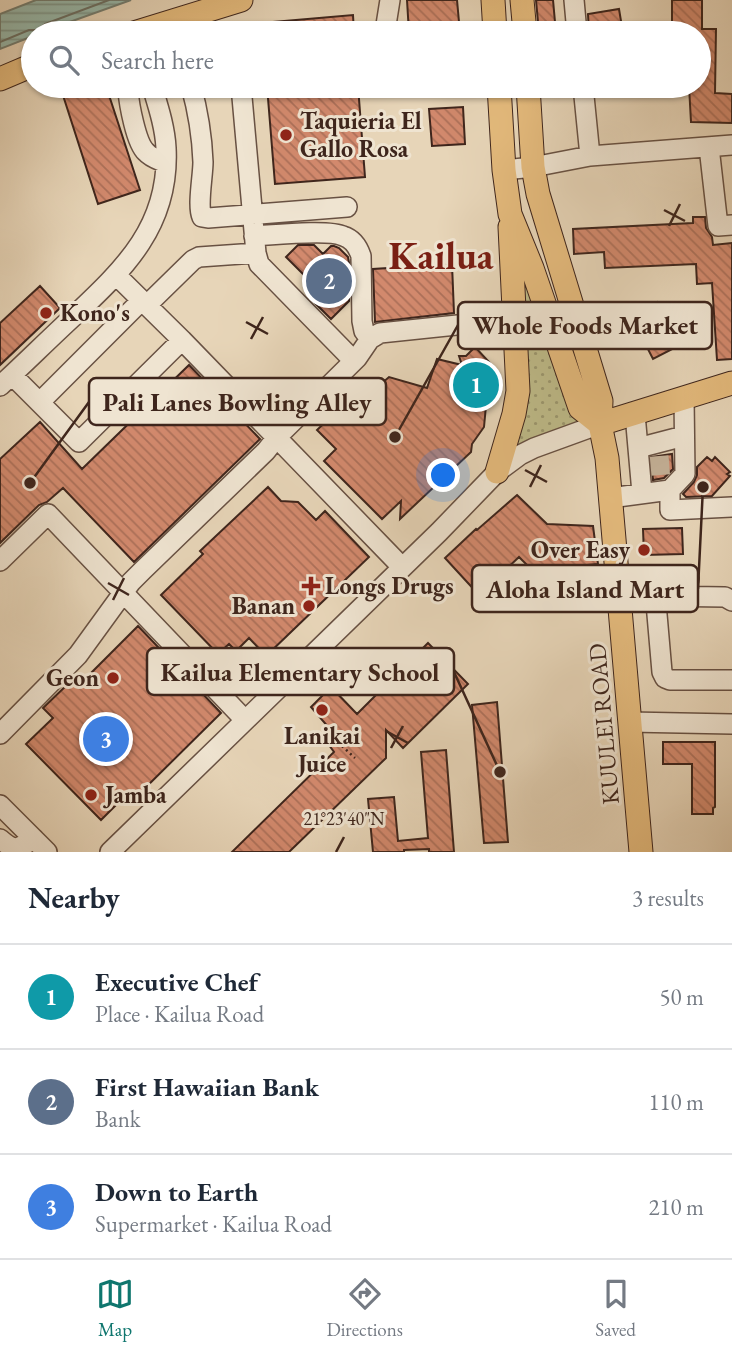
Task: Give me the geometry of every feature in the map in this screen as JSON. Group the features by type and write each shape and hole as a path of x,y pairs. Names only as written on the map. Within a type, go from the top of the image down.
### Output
{"main road":[{"path":"174,21 241,0"},
{"path":"493,0 494,21"},
{"path":"522,0 523,21"},
{"path":"0,79 21,70"},
{"path":"497,471 514,414 517,391 510,214 500,98"},
{"name":"KUULEI ROAD","path":"529,98 533,167 538,194 601,401 600,424 607,458 641,852"},
{"path":"510,214 532,268 580,408 600,424 732,383"}],"street":[{"path":"387,21 390,0"},
{"path":"574,0 576,21"},
{"path":"129,98 142,149 150,157 166,163"},
{"path":"155,98 164,133 166,163 163,192 146,236 116,275 6,381 40,402 79,442 182,340"},
{"path":"194,98 201,138 200,214 205,218 346,207"},
{"path":"242,98 259,264 354,361"},
{"path":"584,98 590,156"},
{"path":"504,170 590,156 732,145"},
{"path":"709,147 723,190 718,226 732,225"},
{"path":"40,402 193,260 255,244 333,233 350,239 361,256 362,321 364,331 370,339"},
{"path":"116,275 402,567"},
{"path":"2,728 78,655 143,570 266,451 354,361 370,339 380,333 515,319"},
{"path":"610,498 664,488 684,474 684,398"},
{"path":"635,414 642,494"},
{"path":"110,852 497,471 534,448 600,424"},
{"path":"638,448 658,449 684,436"},
{"path":"664,488 670,510 732,507"},
{"path":"0,561 48,514 245,720"},
{"path":"655,588 689,579"},
{"path":"618,580 725,597 732,601"},
{"path":"655,588 662,672 665,678 732,680"},
{"path":"629,722 732,724"},
{"path":"0,805 40,846"},
{"path":"0,839 10,849 40,846"}],"path":[{"path":"342,746 355,758"}],"shaded area":[{"path":"510,214 600,424 520,455 506,437"}],"water":[{"path":"36,0 131,0 72,21 21,21 21,41 0,49 0,14"}],"building":[{"path":"407,0 457,0 459,21 408,21"},
{"path":"536,0 553,0 555,21 538,21"},
{"path":"672,0 702,0 702,21 672,21"},
{"path":"619,9 621,21 588,21 588,14"},
{"path":"353,15 353,21 285,21"},
{"path":"711,29 716,29 715,93 732,94 732,123 691,122 690,98 711,98"},
{"path":"64,98 110,98 140,190 98,204"},
{"path":"268,98 359,98 365,177 275,184"},
{"path":"463,107 465,144 432,146 429,109"},
{"path":"693,217 705,217 713,245 732,243 732,359 717,360 712,283 697,284 696,264 605,268 604,252 574,254 573,229 693,223"},
{"path":"298,245 314,245 323,254 334,246 348,257 349,263 339,273 349,284 349,301 331,319 310,298 319,290 286,257"},
{"path":"452,264 454,313 375,322 373,269"},
{"path":"40,286 60,308 0,365 0,323"},
{"path":"657,302 680,345 653,359 631,316"},
{"path":"475,347 490,363 484,427 472,444 471,452 400,519 401,501 382,519 324,461 336,449 317,430 366,383 373,391 389,377 427,388 437,359 462,365 459,356 466,356"},
{"path":"189,365 260,439 134,562 63,488 47,502 39,505 0,543 0,459 40,422 82,469"},
{"path":"672,454 673,469 664,478 653,480 651,457"},
{"path":"707,457 712,461 715,457 730,472 727,474 730,476 712,496 686,497 683,494 694,482 697,467"},
{"path":"268,487 281,501 298,502 316,520 325,511 369,557 266,656 249,638 236,651 229,644 218,654 161,595 203,554 200,551"},
{"path":"517,495 547,524 593,526 598,564 532,570 519,557 479,595 445,558"},
{"path":"682,528 683,554 644,555 643,529"},
{"path":"138,626 221,713 134,799 128,793 101,820 26,744 53,718 43,708 71,681 77,687"},
{"path":"428,643 468,684 403,748 386,730 386,758 289,852 232,852 334,752 329,745 336,736 311,707 331,687 357,714"},
{"path":"497,702 508,842 484,843 472,705"},
{"path":"663,742 715,742 713,814 692,814 692,764 663,764"},
{"path":"446,750 454,852 429,852 429,849 373,852 368,799 394,797 398,841 428,838 421,752"}],"tunnel":[{"path":"659,456 661,481"}],"place":[{"name":"Taquieria El Gallo Rosa","path":"286,135"},
{"name":"First Hawaiian Bank","path":"329,281"},
{"name":"Kono's","path":"46,313"},
{"name":"Executive Chef","path":"476,385"},
{"name":"Whole Foods Market","path":"395,437"},
{"name":"Pali Lanes Bowling Alley","path":"30,483"},
{"name":"Aloha Island Mart","path":"703,487"},
{"name":"Over Easy","path":"644,550"},
{"name":"Longs Drugs","path":"311,586"},
{"name":"Banan","path":"309,606"},
{"name":"Geon","path":"113,678"},
{"name":"Lanikai Juice","path":"322,710"},
{"name":"Down to Earth","path":"106,739"},
{"name":"Kailua Elementary School","path":"500,772"},
{"name":"Jamba","path":"91,795"}],"district":[{"name":"Kailua","path":"441,256"}]}
